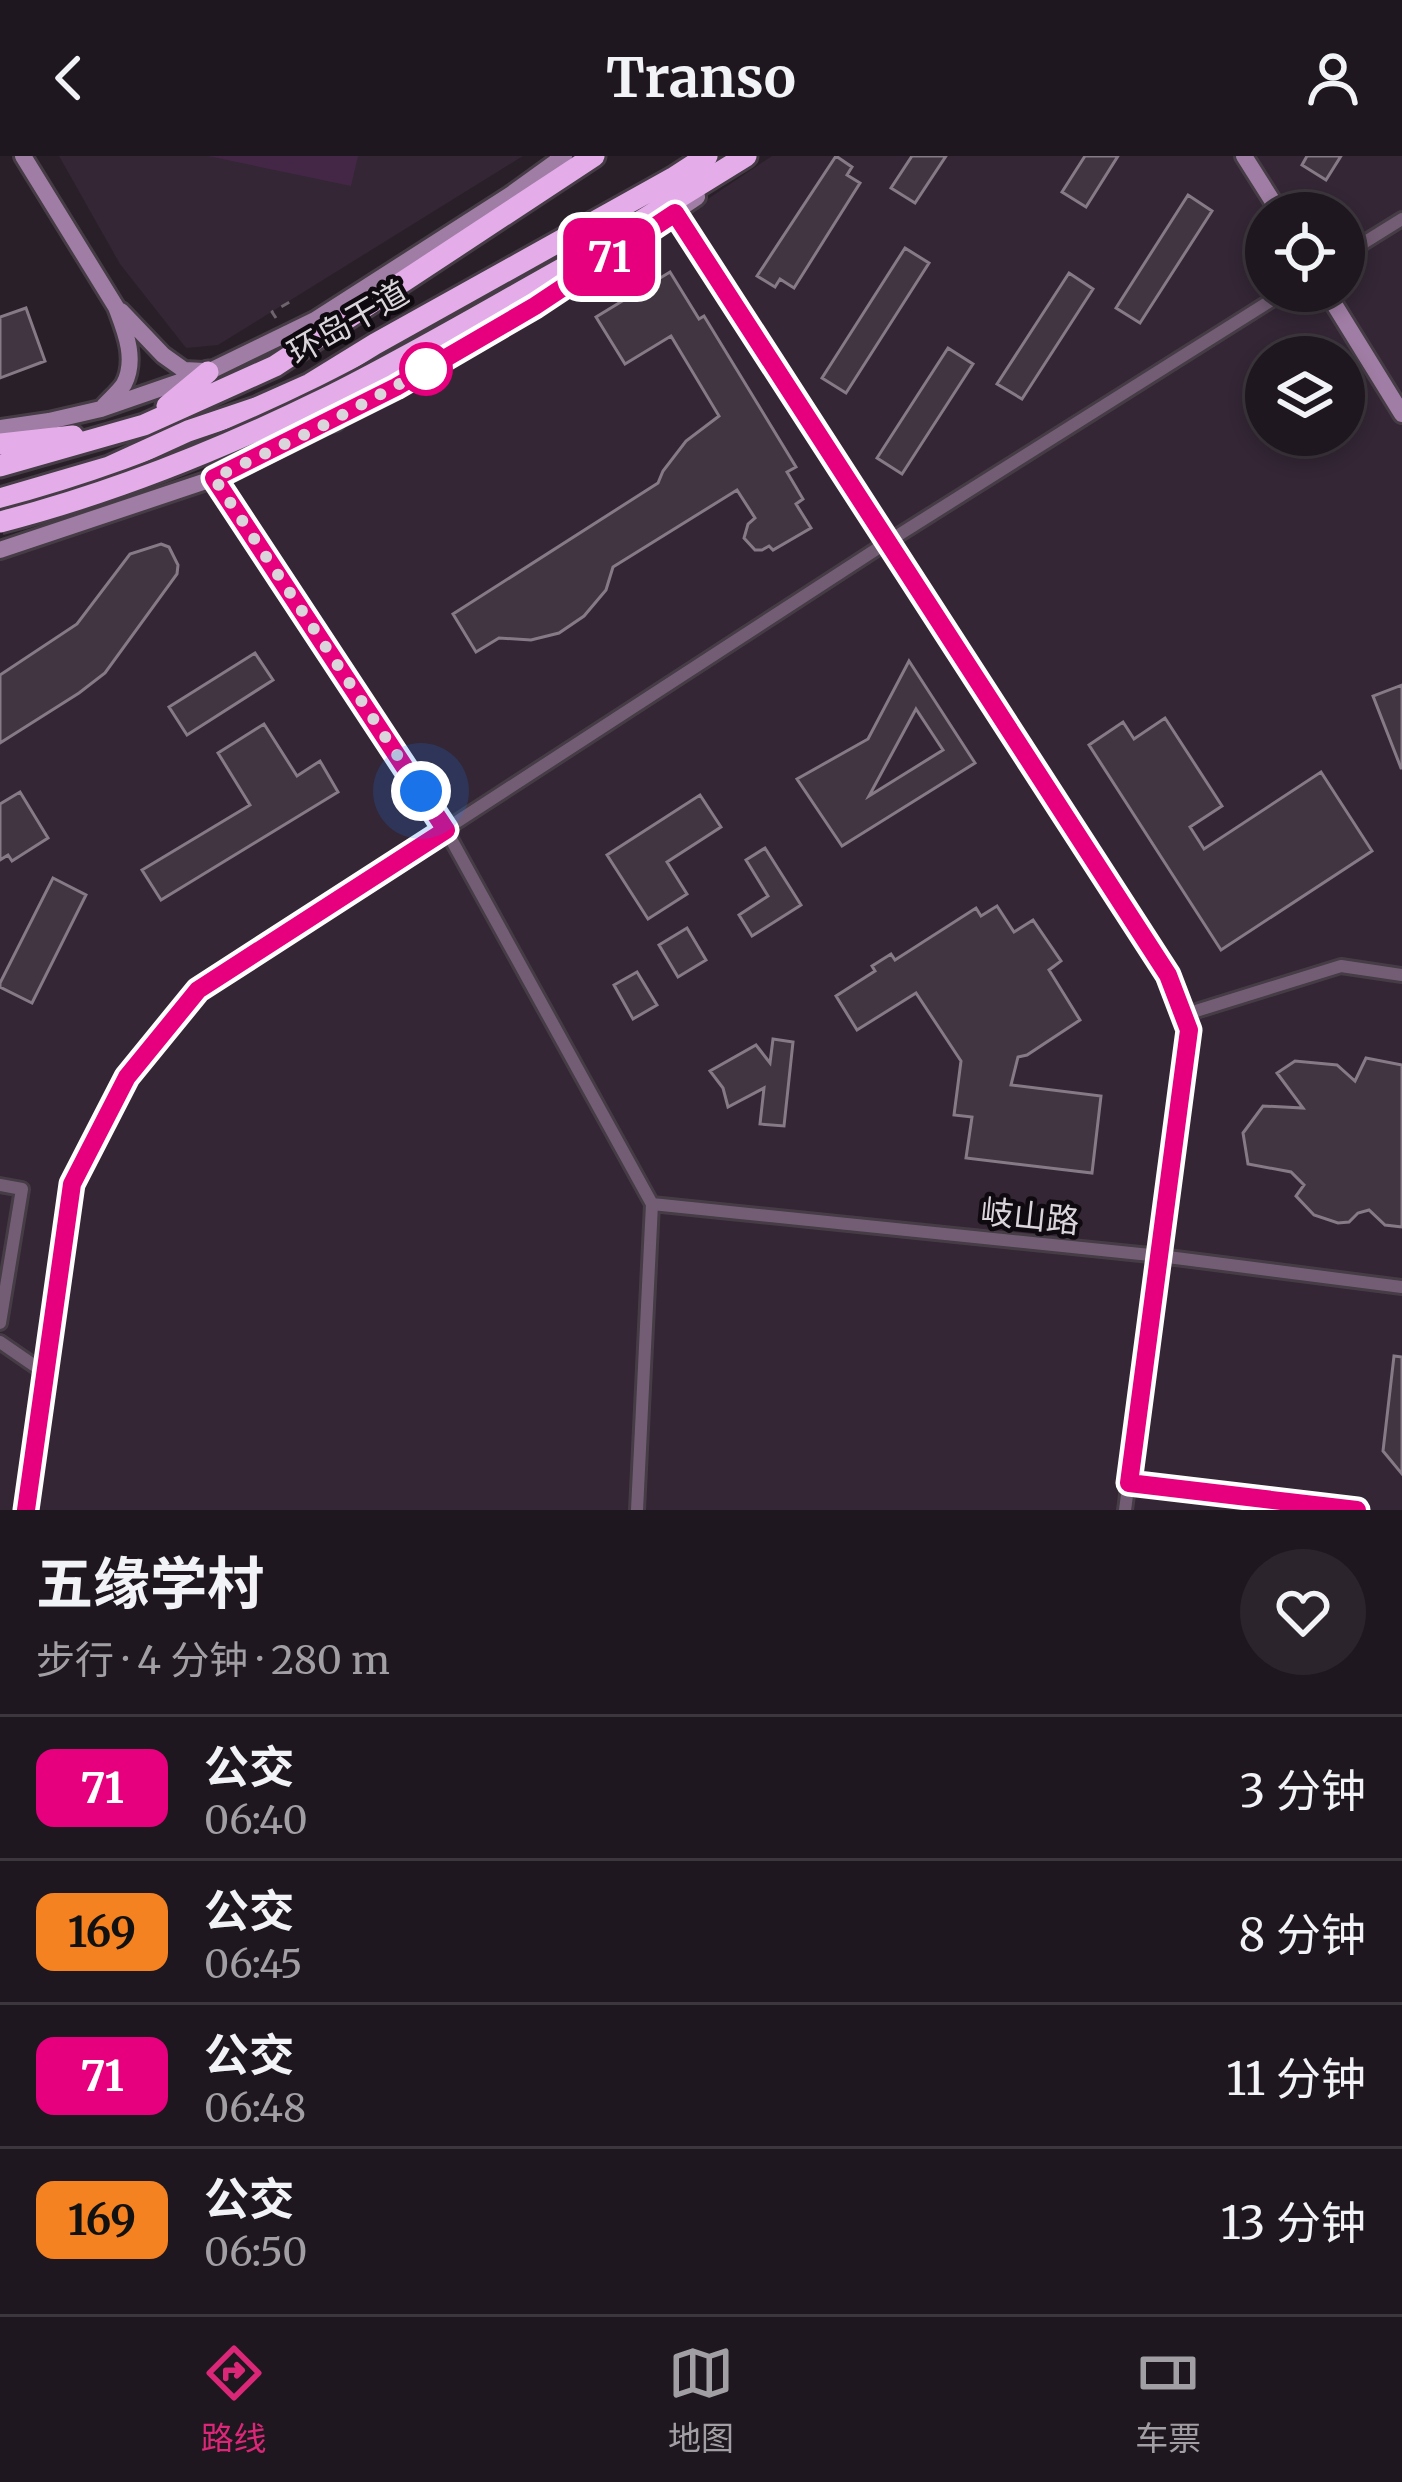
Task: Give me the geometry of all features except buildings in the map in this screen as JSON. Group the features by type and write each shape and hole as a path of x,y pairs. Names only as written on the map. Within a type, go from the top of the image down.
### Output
{"highway":[{"name":"环岛干道","path":"0,466 143,425 274,366 594,156"},
{"name":"环岛干道","path":"0,500 109,467 310,384 707,156"},
{"path":"0,522 101,494 326,398 576,261 750,156"},
{"path":"143,425 208,372"},
{"path":"109,467 334,420"},
{"path":"0,444 121,432"}],"main road":[{"path":"23,156 116,307 184,370 208,372"},
{"path":"0,428 100,409 208,372 315,320 564,156"},
{"path":"0,550 214,478 334,420 535,306 675,213 750,156"},
{"path":"1244,156 1267,192"},
{"path":"100,409 123,385 130,360 116,307"},
{"path":"1339,312 1402,414"}],"street":[{"path":"675,213 1168,975 1189,1030 1125,1510"},
{"path":"1365,242 1402,219"},
{"path":"26,1510 72,1184 127,1077 198,990 889,541 1253,312"},
{"path":"214,478 446,830 652,1204 637,1510"},
{"path":"1183,1015 1341,966 1402,975"},
{"path":"0,1185 22,1189 0,1323"},
{"name":"岐山路","path":"652,1204 1160,1256 1402,1287"},
{"path":"0,1342 45,1373"},
{"path":"1129,1483 1357,1510"}],"path":[{"path":"284,335 272,312 295,299"}],"shaded area":[{"path":"59,156 523,156 218,345 186,348 120,264"},
{"path":"208,156 358,156 351,186"},
{"path":"772,156 1402,156 1402,1510 0,1510 0,555 228,481 430,385"}],"bus line":[{"name":"71","path":"26,1510 72,1184 127,1077 198,990 446,830 214,478 396,387 535,306 675,213 1168,975 1189,1030 1129,1483 1357,1510"}],"route":[{"path":"421,791 214,478 431,367 426,369"}]}
